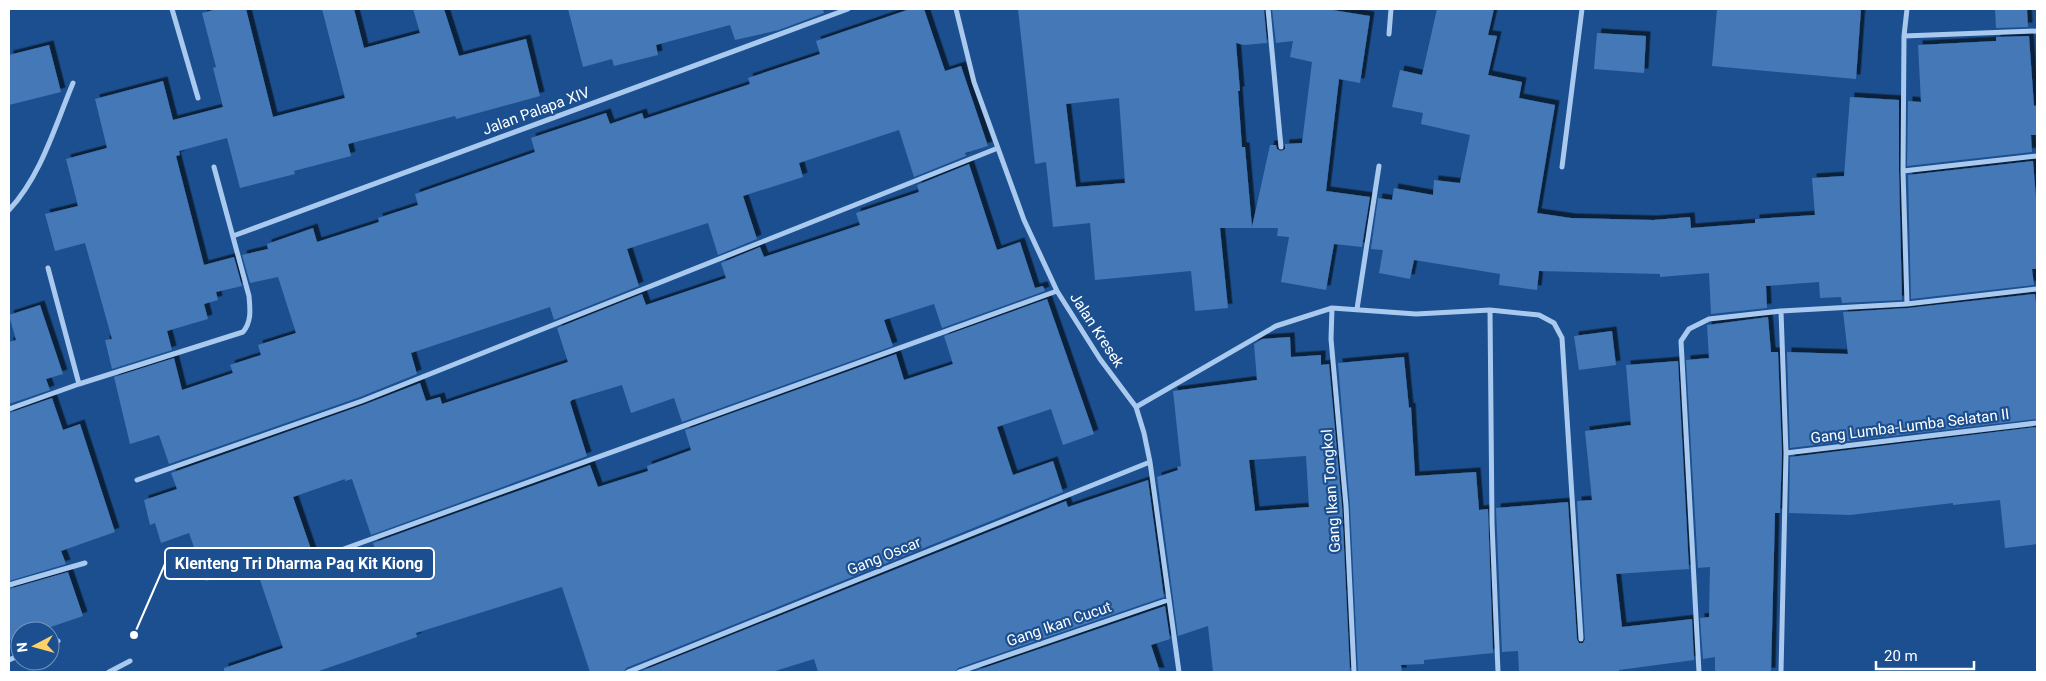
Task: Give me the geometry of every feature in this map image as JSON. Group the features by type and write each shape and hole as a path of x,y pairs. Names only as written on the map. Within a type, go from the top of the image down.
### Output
{"street":[{"path":"172,9 198,98"},
{"name":"Jalan Palapa XIV","path":"233,236 848,9"},
{"name":"Jalan Kresek","path":"956,9 974,82 1024,220 1057,291 1100,359 1136,407 1150,462 1178,672"},
{"path":"1268,9 1281,147"},
{"path":"1389,34 1391,9"},
{"path":"1562,167 1582,9"},
{"path":"1907,9 1904,36 1903,171 1907,304"},
{"path":"1904,36 2037,31"},
{"path":"9,210 21,198 32,181 73,83"},
{"path":"137,480 362,401 998,148"},
{"path":"1903,171 2037,156"},
{"path":"1357,309 1379,166"},
{"path":"9,409 79,384 243,332 248,325 250,315 249,296 214,167"},
{"path":"48,268 79,384"},
{"path":"1699,672 1682,341 1689,329 1709,319 1781,311 1907,304 2037,289"},
{"path":"283,571 1057,291"},
{"path":"1136,407 1276,326 1332,308 1416,314 1490,310 1539,315 1554,323 1562,338 1581,639"},
{"name":"Gang Ikan Tongkol","path":"1332,308 1331,338 1346,506 1354,672"},
{"path":"1490,310 1492,523 1498,672"},
{"path":"1781,311 1786,453 1781,672"},
{"name":"Gang Lumba-Lumba Selatan II","path":"1786,453 2037,424"},
{"name":"Gang Oscar","path":"628,672 1150,462"},
{"path":"9,585 85,563"},
{"name":"Gang Ikan Cucut","path":"958,672 1168,600"},
{"path":"109,672 130,661"}],"building":[{"path":"217,9 246,9 273,117 345,98 322,9 354,9 364,48 420,33 413,9 444,9 459,56 526,39 540,96 456,119 455,116 348,144 351,156 294,171 295,174 240,188 227,138 179,151 180,155 176,156 204,265 234,257 242,286 216,292 218,300 204,304 208,319 167,331 172,350 112,369 105,340 112,339 85,243 55,251 45,214 78,206 66,159 107,148 95,99 163,81 173,120 223,107 213,68 216,67 202,13"},
{"path":"568,9 823,9 824,13 779,30 735,40 730,25 656,45 658,55 614,66 612,59 583,67"},
{"path":"910,9 924,9 945,71 961,66 988,146 965,153 966,156 914,177 899,130 799,163 803,177 743,196 757,239 718,255 708,223 627,249 639,286 554,320 550,307 411,353 417,374 360,397 169,464 159,435 130,444 114,377 174,358 182,390 233,373 230,365 261,355 258,345 296,333 278,277 250,283 242,255 268,249 267,244 313,228 317,242 379,222 378,218 418,205 415,194 535,152 531,138 606,113 610,124 642,113 644,119 750,84 748,78 820,54 816,41"},
{"path":"1018,9 1264,9 1267,43 1244,45 1236,43 1242,147 1245,147 1252,227 1270,145 1276,145 1277,149 1281,151 1285,149 1285,144 1302,143 1312,62 1290,57 1293,41 1276,43 1272,9 1326,9 1370,16 1360,83 1339,79 1326,191 1370,197 1362,247 1334,244 1326,290 1281,282 1289,237 1277,236 1278,228 1220,228 1228,308 1195,311 1191,271 1095,280 1090,223 1053,227 1046,162 1035,164","holes":["1119,98 1125,183 1076,187 1066,104"]},
{"path":"1437,9 1494,9 1488,35 1497,36 1488,75 1522,82 1519,98 1555,105 1537,213 1571,218 1653,220 1690,217 1691,228 1755,223 1755,219 1815,215 1812,178 1844,176 1850,97 1899,100 1902,300 1842,303 1841,297 1820,298 1819,282 1766,286 1767,308 1711,314 1709,273 1660,277 1660,274 1539,271 1537,290 1499,285 1500,274 1414,260 1410,279 1379,273 1383,250 1371,249 1378,198 1392,200 1394,188 1433,195 1434,180 1460,183 1470,135 1421,124 1423,113 1392,107 1400,70 1422,75"},
{"path":"1717,9 1861,9 1856,79 1712,66"},
{"path":"1995,9 2027,9 2028,27 1996,28"},
{"path":"1597,33 1646,36 1644,73 1594,69"},
{"path":"2029,36 2034,106 2037,105 2037,135 2031,135 2032,152 1907,166 1908,101 1921,102 1918,45 1996,41 1996,37"},
{"path":"49,45 61,92 9,105 9,55"},
{"path":"2033,161 2037,211 2037,269 2032,269 2034,285 1911,299 1908,175"},
{"path":"969,164 997,250 1020,242 1035,288 1043,286 1045,291 942,328 934,304 884,320 893,346 682,422 674,398 631,413 622,385 572,400 570,402 587,456 371,535 352,479 345,481 345,479 293,497 313,555 282,567 279,572 284,575 316,564 319,571 325,568 329,579 379,561 373,543 590,465 598,487 648,471 647,466 691,450 685,430 896,354 904,380 953,364 944,336 1047,299 1094,434 1063,445 1051,409 997,427 1013,475 1053,461 1063,492 626,668 624,672 590,672 562,587 416,633 417,637 316,672 224,672 224,668 283,648 255,565 206,581 189,533 161,543 155,523 150,525 144,500 177,489 171,473 420,383 426,401 440,397 442,404 568,362 557,328 642,294 646,305 726,278 721,263 760,247 764,257 860,225 856,213 919,192 917,185"},
{"path":"2035,294 2037,314 2037,419 1790,448 1787,352 1848,354 1843,312 1908,308"},
{"path":"40,305 63,374 46,379 50,390 9,404 9,342 16,340 9,315"},
{"path":"1768,317 1771,352 1778,352 1782,453 1780,513 1775,513 1771,672 1715,672 1715,657 1703,659 1700,618 1709,617 1710,567 1698,568 1686,360 1709,358 1707,325"},
{"path":"1612,331 1616,365 1579,370 1574,336"},
{"path":"1290,337 1291,357 1321,355 1321,365 1329,364 1342,506 1350,672 1213,672 1208,626 1178,636 1157,477 1178,470 1177,467 1181,466 1173,391 1257,380 1254,344 1262,339","holes":["1306,456 1309,507 1255,511 1249,460"]},
{"path":"1404,357 1409,408 1411,407 1415,476 1476,472 1479,510 1488,509 1493,653 1424,660 1424,664 1401,665 1402,672 1358,672 1350,506 1338,363"},
{"path":"1678,361 1689,569 1616,574 1622,627 1692,619 1694,660 1619,670 1619,672 1519,672 1518,651 1502,652 1496,508 1568,502 1577,639 1579,643 1583,643 1585,639 1577,501 1592,500 1585,431 1631,425 1626,365"},
{"path":"52,398 63,430 80,424 115,532 61,551 66,564 9,581 9,413"},
{"path":"2037,427 2037,544 2005,548 2000,500 1953,505 1953,503 1850,515 1789,513 1790,457"},
{"path":"1148,480 1164,597 958,668 955,672 818,672 814,659 772,672 639,672 1066,501 1068,507"},
{"path":"68,572 83,616 60,624 60,621 10,621 9,641 9,589"},
{"path":"1165,606 1170,639 1151,645 1160,672 972,672"}],"place":[{"name":"Klenteng Tri Dharma Paq Kit Kiong","path":"134,635"}]}
